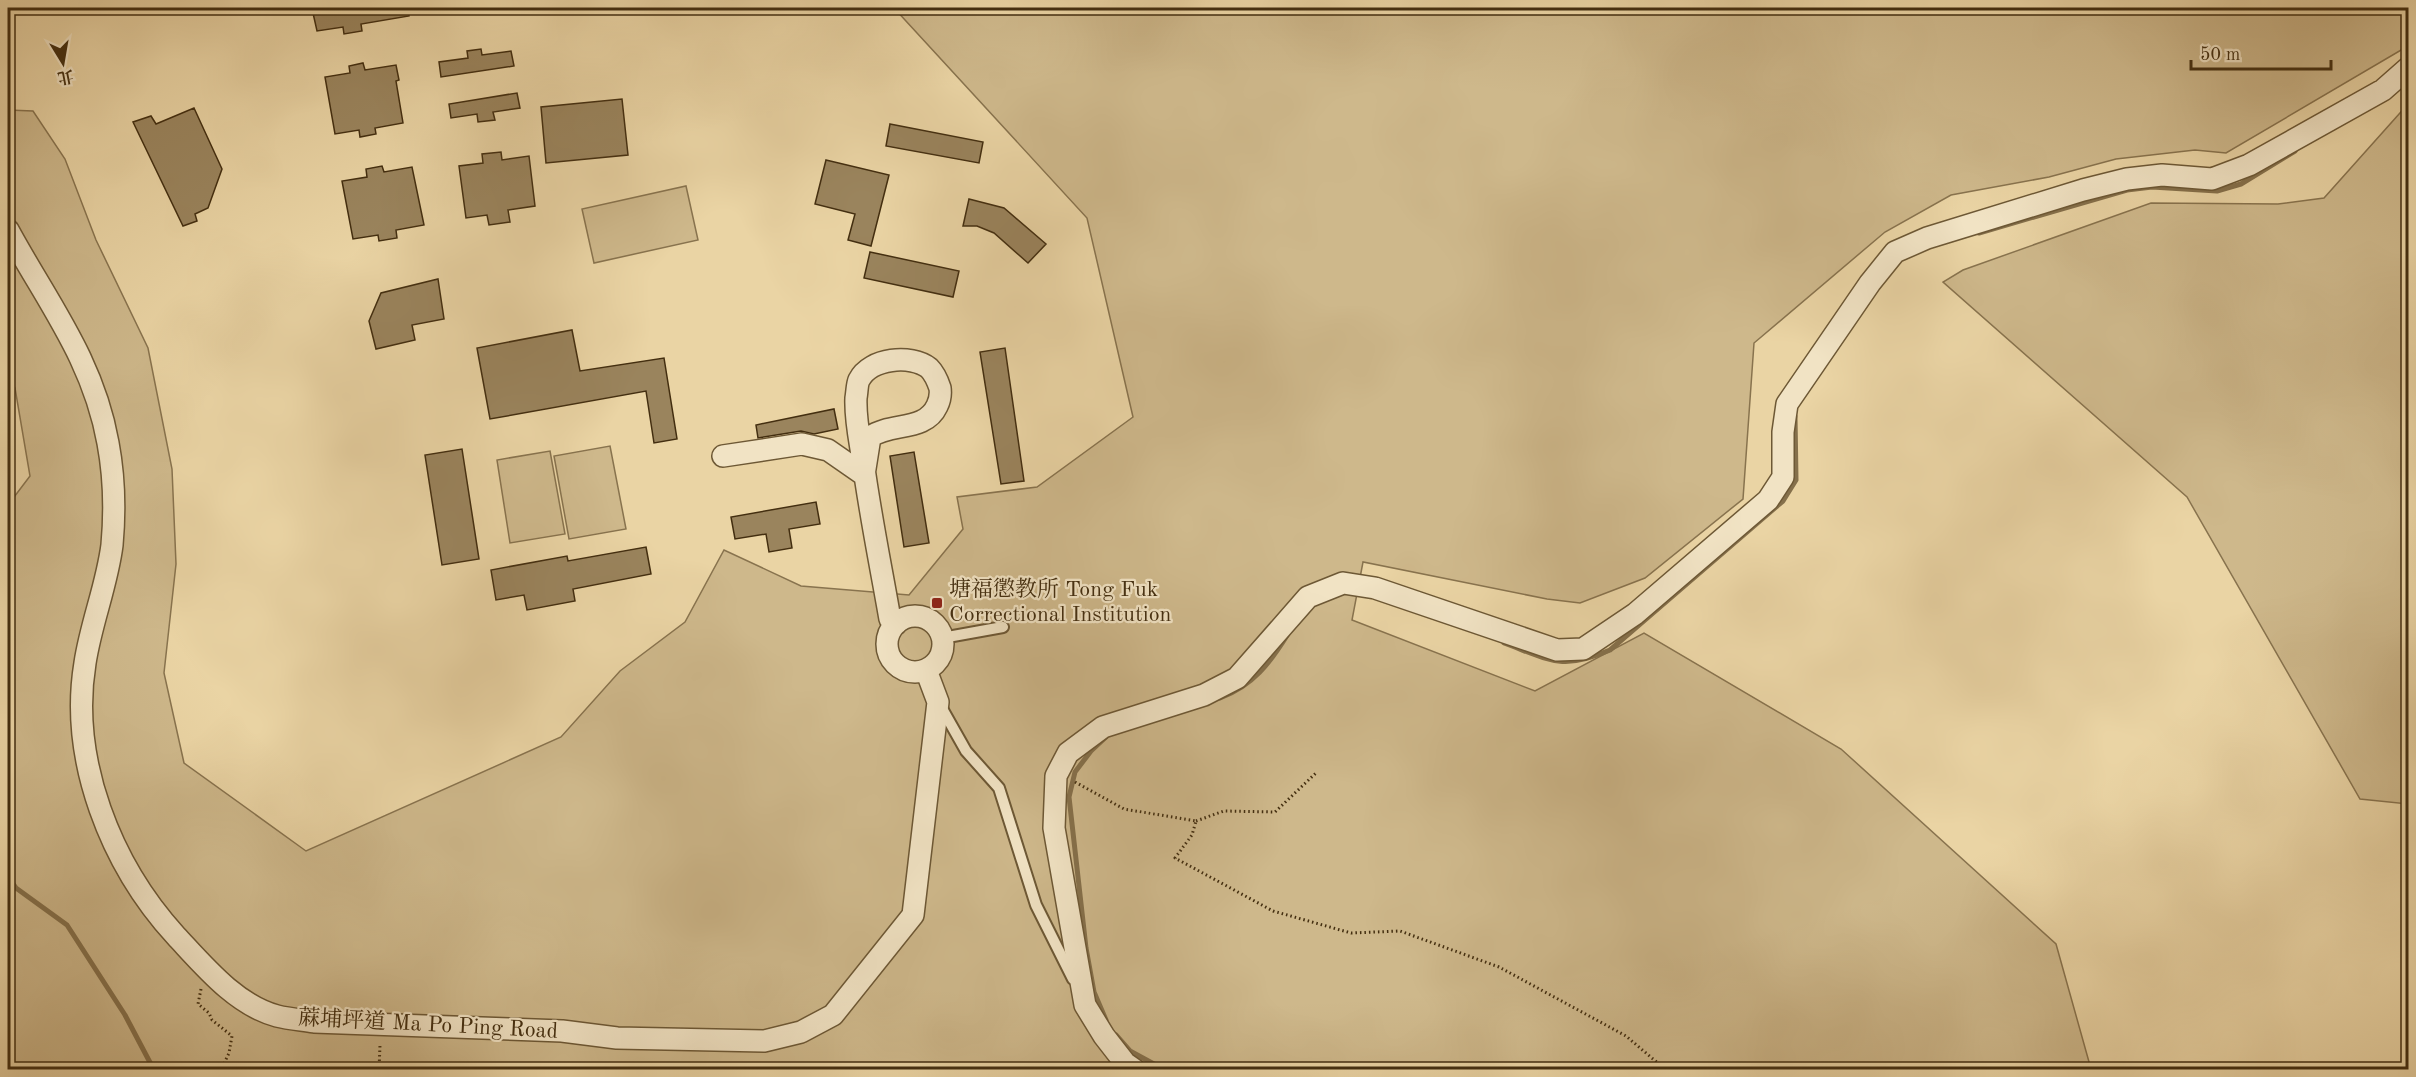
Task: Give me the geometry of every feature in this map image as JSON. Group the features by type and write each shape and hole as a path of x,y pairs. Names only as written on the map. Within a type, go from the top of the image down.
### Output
{"street":[{"path":"1135,1070 1125,1063 1104,1036 1085,1005 1054,828 1056,776 1068,753 1103,727 1204,695 1237,678 1308,597 1343,583 1376,588 1557,650 1583,648 1635,614 1768,500 1783,477 1783,432 1787,404 1870,283 1895,252 1927,238 2083,190 2127,179 2162,175 2212,179 2249,165 2383,90 2409,68"},
{"name":"蔴埔坪道 Ma Po Ping Road","path":"8,230 31,272 63,321 94,384 108,443 112,487 112,545 85,663 82,700 89,773 108,831 127,869 164,923 205,967 247,1002 276,1016 314,1022 562,1031 617,1038 764,1041 801,1032 833,1015 912,915 938,702 926,670"},
{"path":"864,475 870,437 878,431 920,423 936,409 940,399 940,390 930,369 920,364 888,361 871,368 859,380 857,417 864,475 890,619 896,624"},
{"path":"723,456 802,444 828,450 864,475"},
{"path":"911,617 927,619 934,624 942,638 940,657 934,664 926,670 909,671 901,668 890,656 888,639 896,624 911,617"}],"lane":[{"path":"942,638 1003,627"},
{"path":"938,702 966,751 999,788 1036,904 1085,1005"}],"path":[{"path":"8,461 8,474"},
{"path":"1082,784 1124,809 1196,821 1224,811 1275,812 1317,772"},
{"path":"1196,821 1192,835 1175,858 1273,911 1351,933 1400,931 1499,967 1626,1036 1666,1070"},
{"path":"205,967 198,1004 209,1013 212,1020 232,1036 229,1053 221,1070"},
{"path":"379,1070 380,1025"}],"shaded area":[{"path":"894,8 995,10 1005,8 2408,8 2408,46 2226,153 2195,150 2116,159 2049,177 1951,195 1885,232 1754,343 1743,499 1645,578 1580,603 1547,599 1363,562 1352,620 1535,691 1644,633 1841,749 2056,944 2091,1069 8,1069 8,505 30,476 15,388 8,373 8,110 33,111 65,159 96,240 148,348 172,469 176,564 164,673 184,763 306,851 561,737 620,671 685,622 724,550 801,586 909,595 963,529 957,497 1037,487 1133,417 1087,218"},
{"path":"2408,104 2408,804 2360,799 2187,497 1943,282 1963,270 2151,203 2278,204 2324,198"},
{"path":"686,186 698,240 594,263 582,209"},
{"path":"610,446 626,529 569,539 554,456"},
{"path":"550,451 565,534 510,543 497,460"}],"building":[{"path":"347,8 408,8 409,16 361,24 362,31 344,34 343,27 317,31 313,13"},
{"path":"481,49 482,55 511,51 514,66 441,77 439,62 468,58 467,51"},
{"path":"363,63 365,70 396,65 399,80 396,81 403,123 375,128 376,134 360,137 359,130 335,134 325,77 350,73 349,66"},
{"path":"517,93 520,108 493,112 495,120 478,122 477,114 451,118 449,104"},
{"path":"622,99 628,155 546,163 541,107"},
{"path":"194,108 222,169 208,208 195,214 197,221 183,226 133,122 151,116 156,124"},
{"path":"890,124 983,142 979,163 886,146"},
{"path":"501,152 502,160 529,156 535,206 508,210 510,222 489,225 487,215 466,218 459,166 483,163 482,154"},
{"path":"826,160 889,175 871,246 848,240 855,214 815,204"},
{"path":"382,166 384,172 412,167 424,225 396,230 397,238 379,241 378,235 353,239 342,181 367,177 366,169"},
{"path":"969,199 1004,208 1046,244 1028,263 994,233 977,226 963,226"},
{"path":"870,252 959,271 953,297 864,278"},
{"path":"438,279 444,319 412,325 415,340 376,349 369,321 381,293"},
{"path":"572,330 580,371 664,358 677,439 654,443 646,391 490,419 477,348"},
{"path":"1005,348 1024,481 1001,484 980,352"},
{"path":"834,409 838,429 814,434 801,431 758,438 756,425"},
{"path":"462,449 479,559 442,565 425,455"},
{"path":"914,452 929,543 904,547 890,456"},
{"path":"816,502 820,524 789,529 792,548 769,552 766,534 735,539 731,517"},
{"path":"646,547 651,574 573,589 575,601 527,610 524,595 496,600 491,570 567,556 568,561"}],"waterway":[{"path":"1979,233 2127,190 2152,187 2217,191 2241,184 2295,151"},
{"path":"1504,643 1556,661 1580,660 1610,650 1783,501 1796,480 1795,416"},
{"path":"1220,698 1242,687 1260,672 1288,634"},
{"path":"1106,737 1091,751 1075,772 1069,797 1086,948 1094,992 1106,1020"},
{"path":"8,877 16,888 67,925 125,1015 154,1070"},
{"path":"1116,1035 1130,1051 1165,1070"}],"place":[{"name":"塘福懲教所 Tong Fuk Correctional Institution","path":"937,603"}]}
